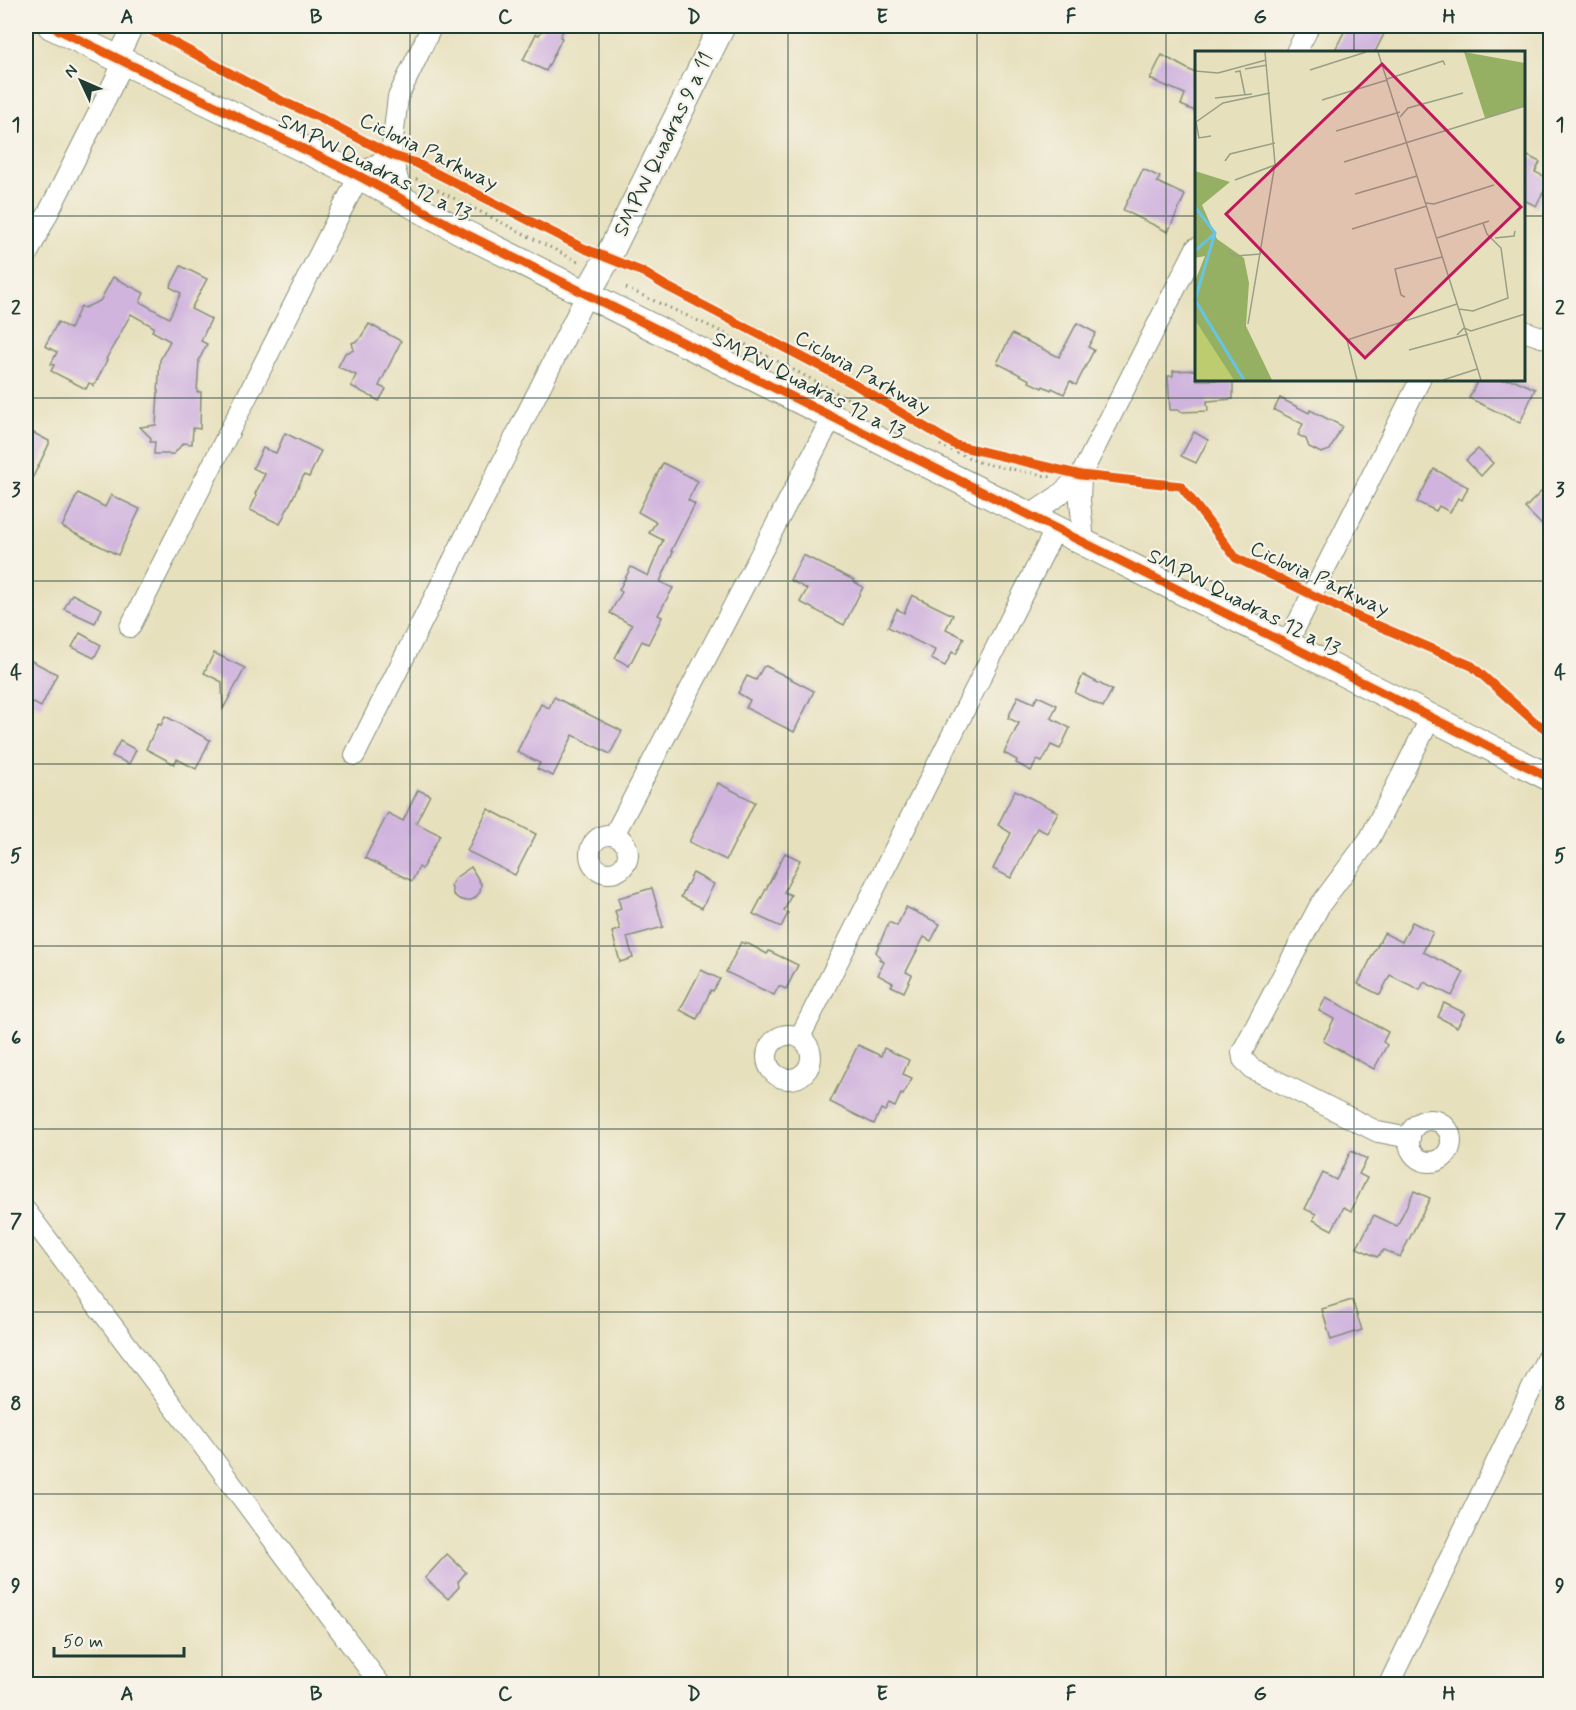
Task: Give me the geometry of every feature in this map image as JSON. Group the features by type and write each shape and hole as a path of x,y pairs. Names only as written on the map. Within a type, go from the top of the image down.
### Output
{"street":[{"name":"SMPW Quadras 12 a 13","path":"51,26 359,176 587,294 1551,778"},
{"path":"26,257 120,60 133,26"},
{"path":"404,201 391,155 398,97 432,26"},
{"name":"SMPW Quadras 9 a 11","path":"587,294 608,257 722,26"},
{"path":"1297,51 1308,31"},
{"path":"130,627 359,176 391,155"},
{"path":"1030,515 1058,496 1081,475 1195,252"},
{"path":"355,755 587,294"},
{"path":"1525,331 1551,338"},
{"path":"1287,644 1419,381"},
{"path":"614,835 832,417"},
{"path":"1081,475 1080,501 1084,542"},
{"path":"800,1037 1056,528"},
{"path":"1410,1138 1378,1132 1251,1068 1243,1059 1242,1052 1320,905 1370,838 1431,717"},
{"path":"26,1210 380,1684"},
{"path":"1389,1684 1551,1352"}],"path":[{"path":"1012,459 1081,475"}],"building":[{"path":"544,26 565,26 560,37 562,38 546,71 523,60 536,34 539,35"},
{"path":"1347,26 1388,26 1376,51 1334,51"},
{"path":"1162,55 1193,72 1195,70 1195,111 1181,105 1185,94 1150,79"},
{"path":"1525,154 1540,162 1535,172 1550,179 1536,206 1525,200"},
{"path":"1143,169 1160,177 1157,182 1185,195 1168,232 1123,210"},
{"path":"181,266 207,279 191,309 211,319 201,341 207,344 199,360 197,392 201,392 200,429 193,428 192,444 183,443 174,454 154,454 155,442 150,442 151,438 140,427 156,425 160,360 170,341 152,331 154,327 131,314 94,386 89,383 86,389 51,371 54,365 51,364 57,352 45,346 58,322 70,329 81,306 84,308 100,301 113,277 144,293 140,302 169,318 181,293 170,287"},
{"path":"1077,323 1096,333 1088,347 1094,350 1076,385 1070,381 1064,394 1029,382 1030,380 997,363 1012,334 1059,357"},
{"path":"369,324 401,341 379,386 386,389 379,401 351,386 356,375 338,367 345,353 354,350 352,343 359,340"},
{"path":"1195,370 1195,381 1233,381 1233,399 1207,401 1208,411 1170,410 1168,376 1173,376 1173,371"},
{"path":"1478,381 1517,381 1535,389 1520,423 1469,398"},
{"path":"1280,398 1342,426 1330,450 1321,453 1309,447 1306,439 1298,435 1303,424 1274,410"},
{"path":"26,429 49,441 49,444 26,491"},
{"path":"1194,432 1208,440 1196,463 1181,456"},
{"path":"285,433 321,451 309,477 304,475 280,524 250,510 265,474 253,468 263,448 276,453"},
{"path":"1478,449 1493,463 1481,476 1466,460"},
{"path":"663,463 698,481 688,500 695,504 671,551 673,552 660,582 673,588 658,615 662,617 648,644 642,641 629,666 615,658 632,625 610,613 622,592 619,590 631,567 648,576 663,540 649,533 656,522 638,512"},
{"path":"1434,469 1468,487 1462,500 1458,498 1450,512 1439,506 1436,511 1417,502"},
{"path":"1543,490 1551,497 1551,514 1541,524 1525,508"},
{"path":"78,493 105,507 111,495 140,509 118,555 62,527"},
{"path":"803,555 854,580 863,587 844,625 800,602 807,589 790,580"},
{"path":"72,594 102,609 95,623 64,609"},
{"path":"912,595 953,615 946,629 964,638 956,654 952,652 945,666 931,659 935,650 888,627 897,609 904,613"},
{"path":"80,633 101,645 94,658 72,647"},
{"path":"214,653 245,668 223,709 222,682 204,673"},
{"path":"26,658 57,674 41,707 26,699"},
{"path":"766,666 814,691 794,732 746,708 750,700 738,693 747,676 756,680 763,667"},
{"path":"1083,675 1112,690 1103,707 1075,693"},
{"path":"1018,696 1034,703 1038,696 1057,705 1051,718 1070,728 1060,749 1051,745 1042,762 1037,760 1031,771 1004,753 1019,723 1008,718"},
{"path":"554,697 622,731 610,754 573,735 553,776 537,769 540,763 517,752 541,704 549,708"},
{"path":"165,716 210,740 196,769 177,759 174,764 146,749 158,724 161,725"},
{"path":"120,741 136,750 129,764 112,756"},
{"path":"718,783 755,802 726,860 689,842"},
{"path":"418,790 430,795 416,823 440,835 422,869 419,867 412,881 365,858 388,813 403,821"},
{"path":"1015,790 1058,812 1047,833 1037,828 1011,878 993,869 1011,833 998,825"},
{"path":"488,809 536,834 515,875 467,851"},
{"path":"785,853 800,860 784,892 791,895 784,911 788,913 781,927 753,914"},
{"path":"471,867 481,884 480,892 474,899 466,901 453,894 451,885 455,878"},
{"path":"693,873 714,884 702,908 681,897"},
{"path":"652,888 663,927 627,937 633,958 620,962 612,932 620,929 615,911 621,909 618,898"},
{"path":"906,907 940,924 931,941 924,937 906,972 912,975 904,992 891,986 893,983 878,975 884,962 879,959 876,952 889,922 897,926"},
{"path":"1412,922 1433,932 1423,952 1464,972 1452,996 1424,982 1420,990 1390,975 1380,995 1358,984 1384,933 1402,942"},
{"path":"741,942 767,954 769,951 798,965 786,989 779,986 774,995 726,972"},
{"path":"701,970 720,979 713,991 711,990 697,1019 680,1010"},
{"path":"1326,997 1388,1032 1383,1042 1387,1045 1374,1069 1323,1041 1334,1019 1319,1011"},
{"path":"1444,1003 1465,1013 1457,1027 1438,1017"},
{"path":"858,1045 881,1056 884,1048 909,1060 903,1074 912,1078 903,1095 901,1094 895,1107 889,1104 885,1111 881,1109 874,1124 830,1102"},
{"path":"1351,1151 1367,1159 1359,1174 1367,1178 1351,1211 1344,1207 1332,1230 1313,1220 1316,1214 1305,1209 1323,1173 1336,1180"},
{"path":"1414,1191 1430,1198 1400,1257 1384,1250 1377,1257 1357,1248 1374,1215 1397,1226"},
{"path":"1352,1300 1362,1330 1331,1340 1322,1309"},
{"path":"447,1554 466,1572 458,1582 459,1587 448,1599 425,1578"}],"cycle path":[{"path":"51,26 359,176 466,234 1287,644 1550,778"},
{"name":"Ciclovia Parkway","path":"143,26 282,101 391,155 416,163 583,248 643,272 852,383 955,445 1081,475 1181,486 1236,558 1358,617 1472,666 1536,723 1550,731"}]}
